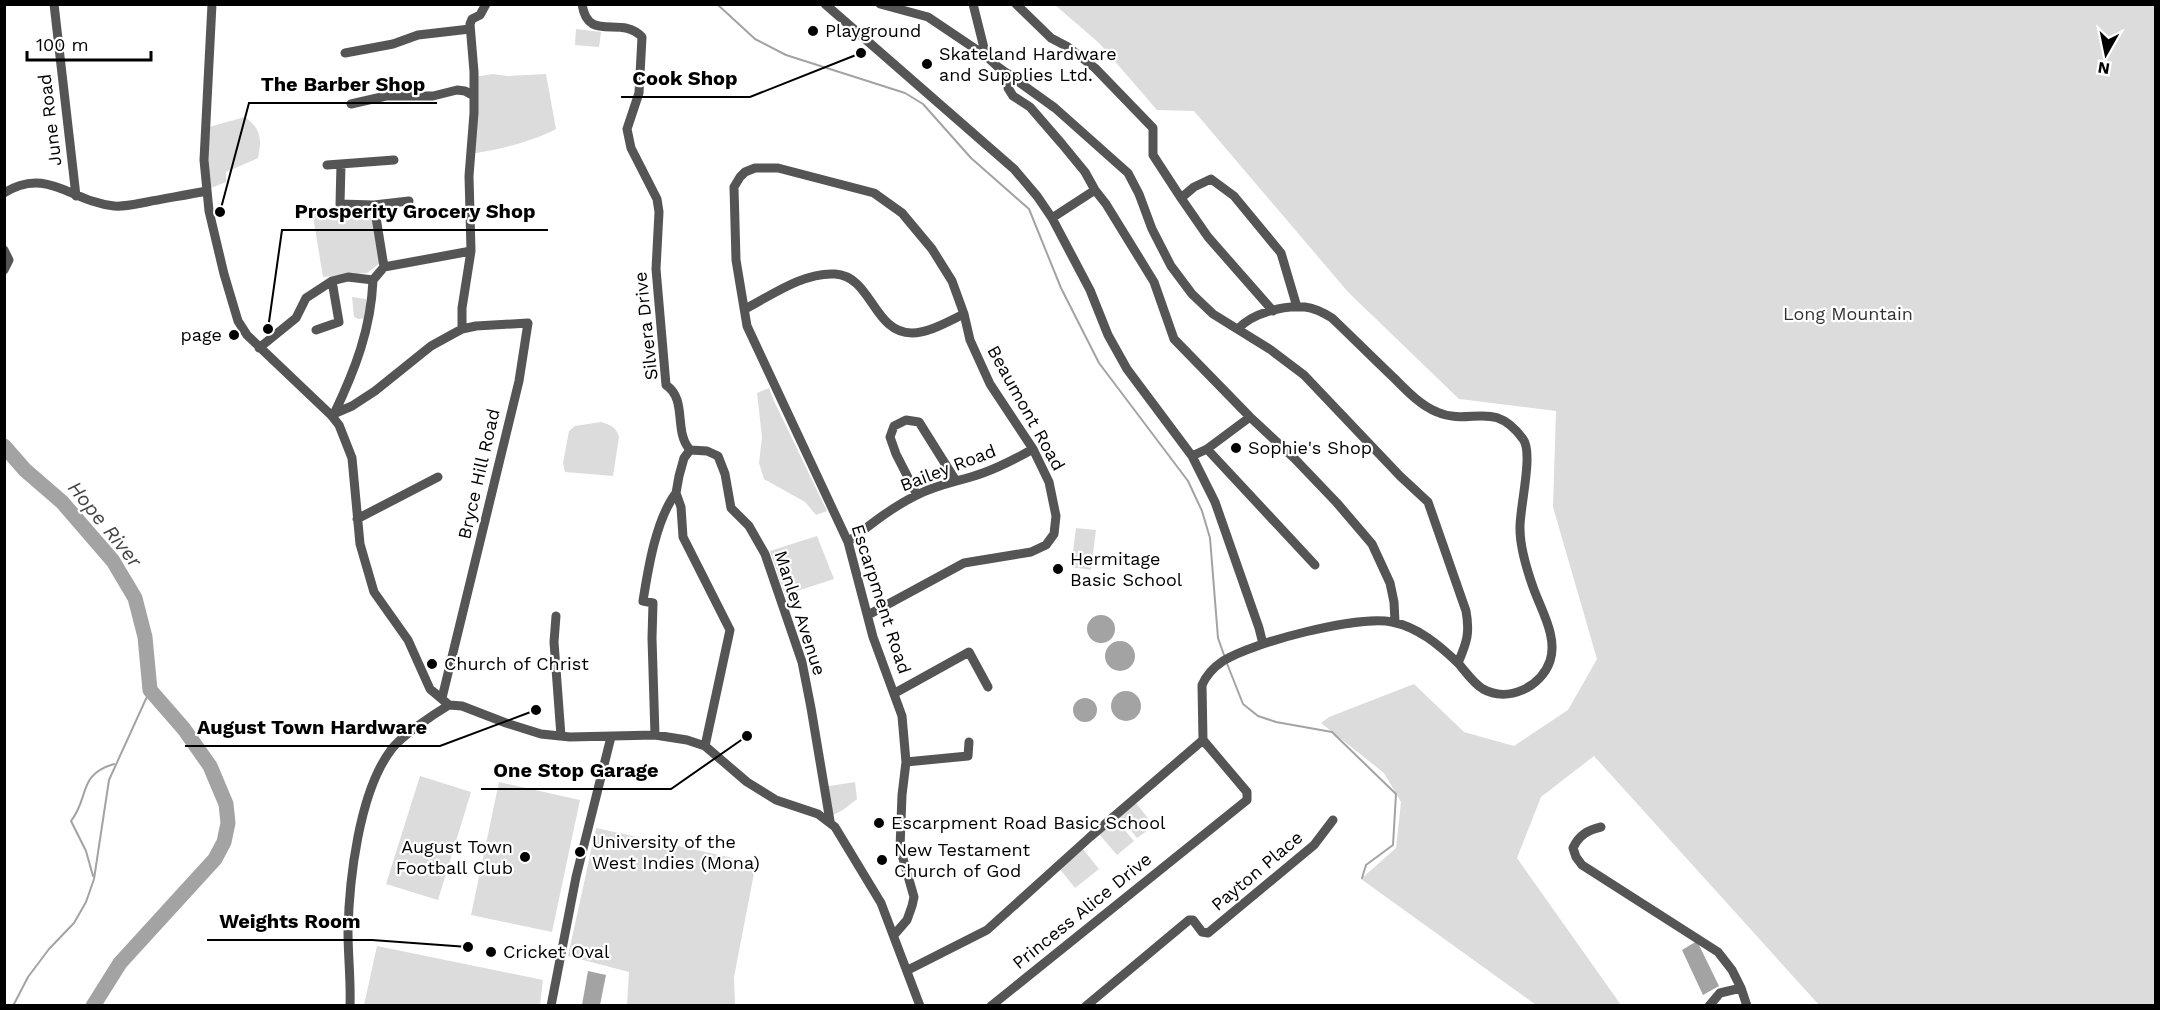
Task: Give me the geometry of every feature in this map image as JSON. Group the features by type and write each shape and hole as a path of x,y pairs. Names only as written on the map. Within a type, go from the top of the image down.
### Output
{"street":[{"name":"June Road","path":"54,4 76,196"},
{"path":"212,4 204,160 206,191 237,321 259,348 333,414 339,425 352,458 360,544 374,592 408,640 430,689 445,701 541,734 611,737 655,735 687,740 705,746 747,782 776,800 818,814 830,821 846,843 880,903 920,1005"},
{"path":"333,414 368,396 430,346 462,329 462,308 471,251 469,176 474,57 470,29 472,19 480,15 486,4"},
{"name":"Silvera Drive","path":"582,4 584,17 592,25 632,29 642,37 639,93 627,129 631,148 657,199 659,212 656,269 666,385 672,389 679,404 681,435 683,442 690,450"},
{"path":"825,4 1014,169 1038,196 1090,290 1108,335 1127,369 1192,456 1215,502 1263,644"},
{"path":"880,4 928,17 986,56 1055,108 1128,173 1171,266 1192,294 1206,307 1304,375 1400,476 1428,502 1466,611 1469,630 1466,645 1458,663"},
{"path":"973,4 986,56"},
{"path":"1016,4 1051,38 1068,47 1095,68 1153,128 1154,156 1181,198 1208,237 1273,311"},
{"path":"345,53 393,44 418,35 470,29"},
{"path":"1009,74 1008,88 1013,96 1030,107 1062,144 1085,172 1106,204 1154,282 1174,339 1250,417 1294,458 1372,544 1390,583 1395,622"},
{"path":"351,104 386,96 433,96 457,90 474,96"},
{"path":"327,165 394,160"},
{"path":"341,164 340,204 374,205 409,201"},
{"name":"Beaumont Road","path":"740,177 745,171 755,168 778,168 874,193 902,213 932,249 952,281 964,314 970,340 990,384 1033,449 1049,482 1056,516 1054,534 1046,545 1031,552 964,562 868,615"},
{"name":"Escarpment Road","path":"740,177 734,188 736,260 747,326 848,542 873,637 902,716 906,762 900,848 914,897 907,920 894,935"},
{"path":"1181,198 1194,187 1211,179 1234,196 1281,253 1297,307"},
{"path":"4,193 28,182 52,185 76,196 116,206 206,191"},
{"path":"1052,218 1095,190"},
{"path":"374,205 384,267"},
{"path":"4,250 9,260 4,270"},
{"path":"333,414 367,333 373,280 384,267 471,251"},
{"path":"745,309 806,278 834,274 846,276 859,286 887,323 899,332 914,333 964,314"},
{"path":"259,348 296,318 306,298 332,281 348,277 373,280"},
{"path":"316,330 339,322 332,281"},
{"path":"908,970 987,930 1090,837 1203,740 1202,685 1205,678 1226,660 1263,644 1347,623 1378,620 1395,622 1427,636 1483,689 1504,695 1516,693 1531,685 1544,674 1552,648 1548,626 1527,569 1520,530 1527,455 1525,441 1499,418 1479,415 1445,415 1424,406 1332,318 1317,310 1297,307 1273,311 1245,321 1238,329"},
{"name":"Bryce Hill Road","path":"445,701 519,381 529,325 526,322 519,322 462,329"},
{"path":"1192,456 1207,449 1250,417"},
{"path":"917,495 890,437 894,426 906,420 919,422 956,481"},
{"name":"Bailey Road","path":"848,542 893,509 917,495 982,474 1013,461 1033,449"},
{"path":"1207,449 1315,565"},
{"path":"690,450 684,458 676,493 681,507 683,537 730,630 705,746"},
{"name":"Manley Avenue","path":"690,450 707,450 718,456 725,474 730,508 749,526 765,554 802,662 812,708 830,821"},
{"path":"357,519 438,477"},
{"path":"655,735 653,603 643,601 647,575 663,518 669,501 676,493"},
{"path":"556,616 554,642 561,736"},
{"path":"895,693 969,652 988,687"},
{"path":"350,1005 348,934 350,897 365,810 377,777 392,749 427,720 445,701"},
{"path":"550,1005 576,877 611,737"},
{"name":"Princess Alice Drive","path":"991,1005 1247,800 1247,792 1203,740"},
{"path":"906,762 968,756 969,742"},
{"name":"Payton Place","path":"1086,1005 1189,920 1193,920 1202,932 1208,933 1314,845 1333,820"},
{"path":"1601,827 1591,829 1576,841 1573,848 1582,865 1718,952 1732,970 1748,1005"},
{"path":"1709,1005 1720,993 1741,988"}],"green space":[{"name":"Long Mountain","path":"1055,5 2155,5 2155,1005 1819,1005 1594,756 1541,797 1517,858 1621,1005 1536,1005 1361,879 1396,848 1401,802 1384,773 1321,723 1329,717 1414,684 1464,732 1514,746 1568,710 1597,659 1553,507 1556,411 1459,399 1348,292 1194,111 1157,110 1099,43"},
{"path":"576,29 601,32 599,47 575,45"},
{"path":"493,74 507,76 546,74 556,129 516,144 474,153 474,77"},
{"path":"245,117 259,135 258,158 226,172 226,182 211,188 208,181 209,127"},
{"path":"371,207 380,263 367,273 323,277 312,210"},
{"path":"352,297 366,299 366,318 354,317"},
{"path":"769,388 827,511 816,515 805,502 764,479 759,463 762,437 757,393"},
{"path":"601,422 613,427 619,437 613,476 565,472 563,463 569,431 575,426"},
{"path":"1076,528 1096,530 1091,570 1071,567"},
{"path":"817,536 834,579 785,595 770,551"},
{"path":"420,776 471,792 438,900 386,884"},
{"name":"August Town Football Club","path":"499,782 580,800 552,932 471,915"},
{"path":"855,782 857,799 831,816 823,787"},
{"path":"1136,803 1154,826 1137,838 1119,816"},
{"path":"1116,820 1134,841 1117,855 1099,834"},
{"path":"596,828 756,863 734,977 735,1005 627,1005 629,972 568,956"},
{"path":"1083,849 1099,869 1075,888 1059,868"},
{"path":"377,946 543,980 540,1005 364,1005"}],"shaded area":[{"path":"1101,615 1111,619 1115,629 1111,639 1101,643 1091,639 1087,629 1091,619"},
{"path":"1120,641 1131,645 1135,656 1131,667 1120,671 1109,667 1105,656 1109,645"},
{"path":"1126,691 1137,695 1141,706 1137,717 1126,721 1115,717 1111,706 1115,695"},
{"path":"1085,698 1094,701 1097,710 1094,719 1085,722 1076,719 1073,710 1076,701"},
{"path":"1697,941 1719,986 1703,995 1682,950"},
{"path":"588,971 606,975 600,1005 582,1005"}],"waterway":[{"path":"717,4 755,39 786,55 905,93 923,104 971,158 1029,209 1061,288 1099,363 1188,481 1202,511 1210,538 1218,638 1224,655"},
{"name":"Hope River","path":"4,446 25,470 62,502 113,561 135,598 145,637 150,690 184,729 210,766 226,804 228,823 224,842 215,859 120,963 93,1006"},
{"path":"1226,661 1243,704 1258,716 1276,722 1332,732 1396,794 1393,845 1366,865 1362,878"},
{"path":"13,1006 28,977 49,949 74,923 86,902 94,879 109,780 150,690"},
{"path":"93,876 86,851 71,821 94,774 114,764"}],"place":[{"name":"Playground","path":"813,31"},
{"name":"Cook Shop","path":"861,53"},
{"name":"Skateland Hardware and Supplies Ltd.","path":"927,64"},
{"name":"The Barber Shop","path":"220,212"},
{"name":"Prosperity Grocery Shop","path":"268,329"},
{"name":"page","path":"234,335"},
{"name":"Sophie's Shop","path":"1236,448"},
{"name":"Hermitage Basic School","path":"1058,569"},
{"name":"Church of Christ","path":"432,664"},
{"name":"August Town Hardware","path":"536,710"},
{"name":"One Stop Garage","path":"747,736"},
{"name":"Escarpment Road Basic School","path":"879,823"},
{"name":"University of the West Indies (Mona)","path":"580,852"},
{"name":"August Town Football Club","path":"525,857"},
{"name":"New Testament Church of God","path":"882,860"},
{"name":"Weights Room","path":"468,947"},
{"name":"Cricket Oval","path":"491,952"}]}
